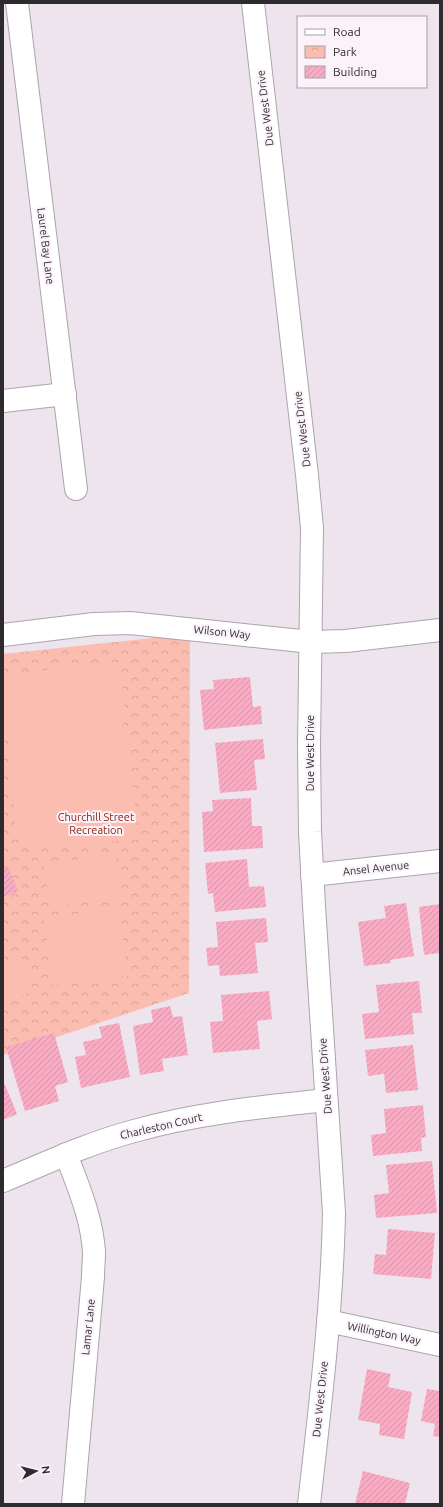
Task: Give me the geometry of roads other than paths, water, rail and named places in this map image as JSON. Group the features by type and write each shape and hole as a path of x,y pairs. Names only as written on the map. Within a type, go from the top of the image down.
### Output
{"street":[{"name":"Laurel Bay Lane","path":"17,3 76,489"},
{"name":"Due West Drive","path":"253,3 312,528 309,746 312,875 334,1213 333,1255 328,1321 308,1504"},
{"path":"3,401 65,394"},
{"name":"Wilson Way","path":"3,635 94,624 130,623 311,642 346,641 440,630"},
{"name":"Ansel Avenue","path":"312,875 440,861"},
{"name":"Charleston Court","path":"3,1181 66,1154 134,1131 188,1118 239,1110 326,1100"},
{"name":"Lamar Lane","path":"66,1154 83,1198 94,1252 73,1504"},
{"name":"Willington Way","path":"328,1321 440,1345"}],"park label":[{"name":"Churchill Street Recreation","path":"96,823"}]}
